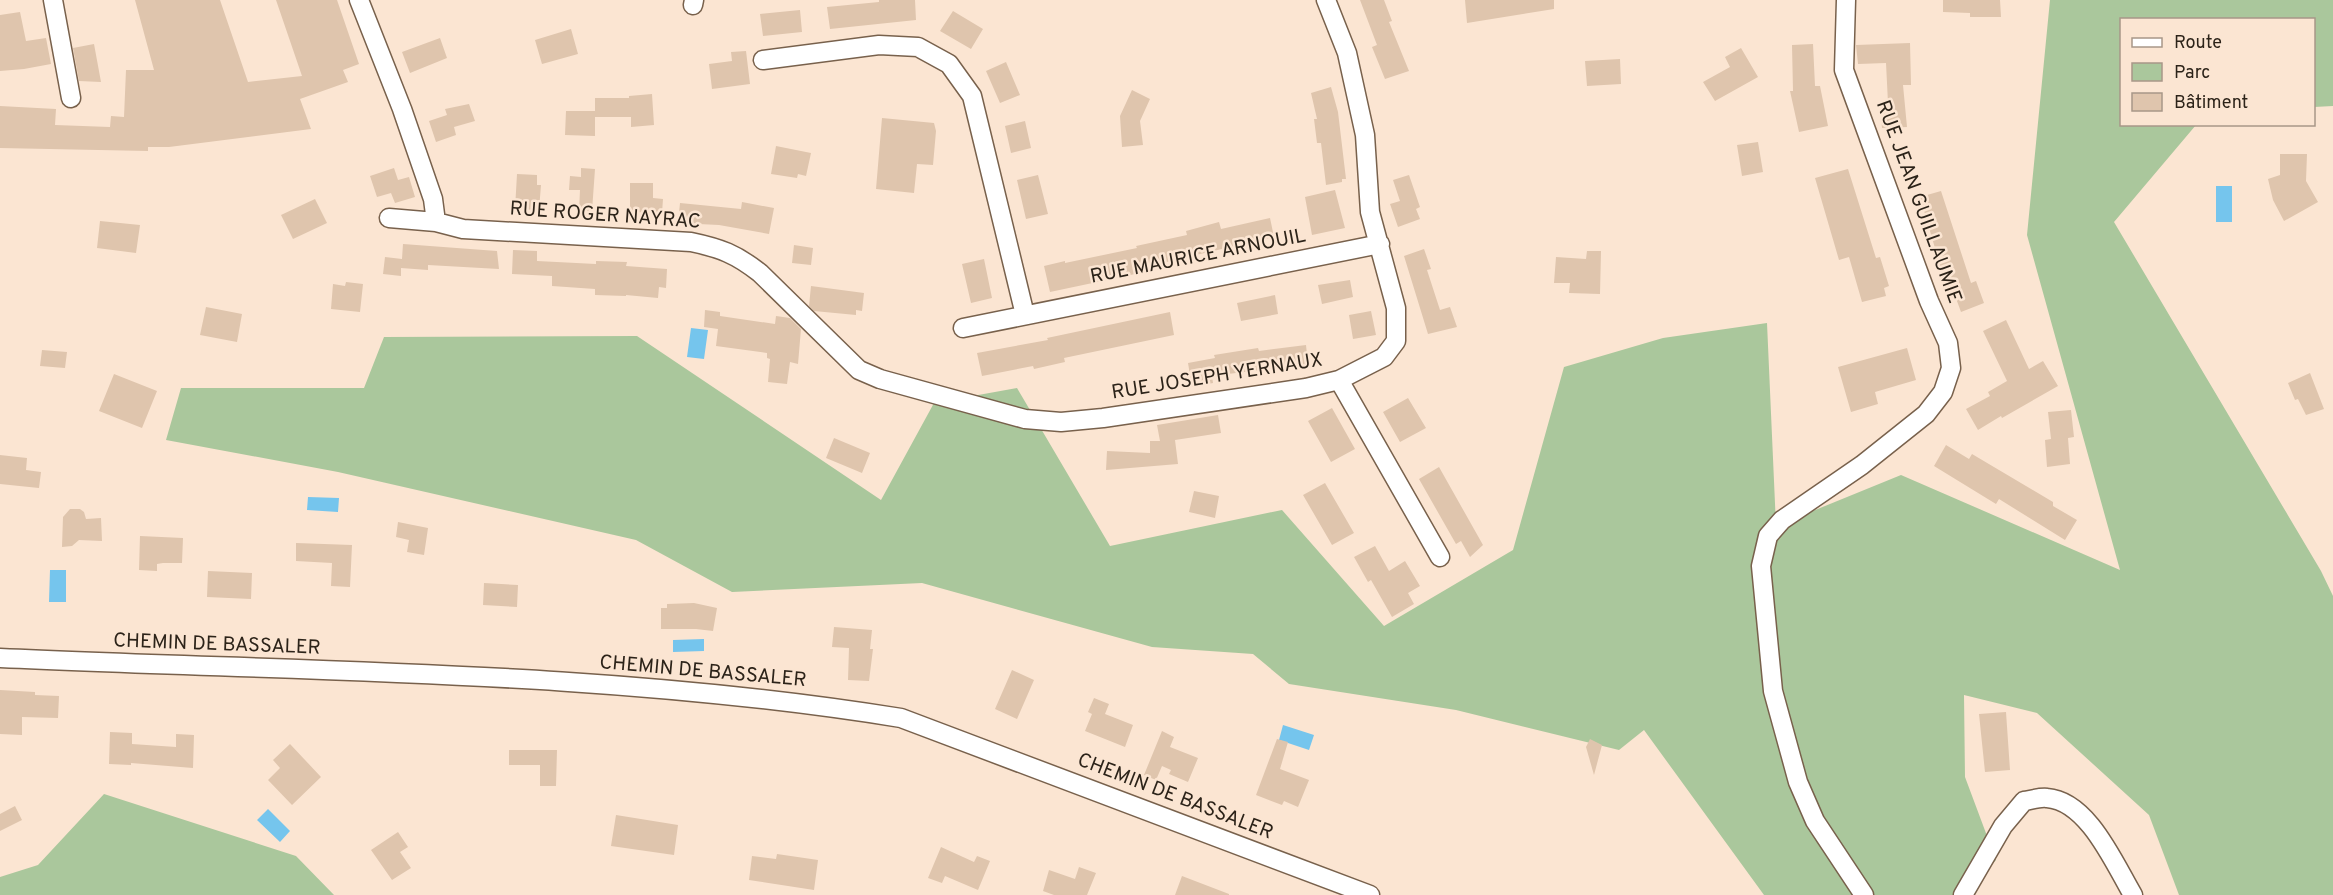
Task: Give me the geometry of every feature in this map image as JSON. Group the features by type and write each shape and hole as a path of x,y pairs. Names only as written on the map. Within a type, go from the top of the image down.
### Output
{"street":[{"path":"53,0 71,98"},
{"path":"359,0 402,109 434,200 436,222"},
{"name":"RUE JOSEPH YERNAUX","path":"788,301 859,370 880,379 1025,419 1061,422 1103,418 1306,388 1339,380 1384,357 1396,341 1396,308 1370,212 1365,135 1347,53 1326,0"},
{"name":"RUE JEAN GUILLAUMIE","path":"1846,0 1844,70 1929,301 1948,343 1951,368 1942,392 1926,414 1862,465 1782,520 1768,536 1761,566 1773,691 1798,782 1815,821 1864,895"},
{"path":"763,60 879,45 918,47 949,64 972,96 1026,315"},
{"name":"RUE ROGER NAYRAC","path":"389,218 436,222 463,229 691,242 722,248 743,260 788,301"},
{"name":"RUE MAURICE ARNOUIL","path":"963,328 1380,244"},
{"path":"1339,380 1440,556"},
{"name":"CHEMIN DE BASSALER","path":"0,658 590,684 823,705 901,718 1370,895"},
{"path":"1963,895 2003,826 2024,801 2047,798 2072,806 2094,829 2133,895"}],"green space":[{"path":"2050,0 2333,0 2333,106 2315,107 2315,18 2120,18 2120,126 2195,126 2114,222 2321,571 2333,596 2333,895 2179,895 2149,815 2037,713 1964,695 1965,777 1996,860 1965,895 1764,895 1644,730 1619,750 1456,710 1289,684 1253,654 1152,647 922,583 732,592 636,540 338,472 166,440 181,388 364,388 384,337 637,336 881,500 934,403 1017,388 1110,546 1282,510 1384,626 1513,550 1564,367 1663,338 1767,323 1776,526 1901,475 2120,570 2027,235"},
{"path":"104,794 296,856 334,895 0,895 0,877 38,865"}],"water":[{"path":"2216,186 2232,186 2232,222 2216,222"},
{"path":"691,328 708,330 704,359 687,357"},
{"path":"308,497 339,498 338,512 307,510"},
{"path":"50,570 66,570 66,602 49,602"},
{"path":"704,639 704,651 673,652 673,640"},
{"path":"1283,725 1314,735 1309,750 1279,740"},
{"path":"268,809 290,831 280,842 257,820"}],"building":[{"path":"135,0 220,0 248,82 302,76 276,0 337,0 359,64 343,70 348,82 300,99 311,129 169,147 148,147 148,151 0,148 0,106 56,109 55,125 110,127 111,116 124,117 126,70 154,70"},
{"path":"879,0 915,0 916,20 830,29 827,7 879,2"},
{"path":"1360,0 1384,0 1392,21 1389,22 1409,71 1385,79 1372,47 1377,45"},
{"path":"1465,0 1554,0 1554,9 1467,23"},
{"path":"1943,0 2000,0 2001,17 1970,17 1970,13 1943,12"},
{"path":"800,10 802,32 763,36 760,14"},
{"path":"953,11 983,29 971,49 940,31"},
{"path":"20,12 26,41 46,38 51,64 0,71 0,15"},
{"path":"571,29 578,54 542,64 535,40"},
{"path":"440,38 447,58 410,73 402,52"},
{"path":"1910,43 1911,85 1903,85 1907,127 1882,128 1880,104 1888,103 1886,63 1858,64 1856,45"},
{"path":"94,44 101,82 79,81 73,48"},
{"path":"1813,44 1815,86 1820,86 1828,126 1799,132 1790,91 1793,91 1792,45"},
{"path":"1741,48 1758,77 1715,101 1703,82 1730,67 1725,57"},
{"path":"746,51 750,84 712,89 709,64 732,61 731,52"},
{"path":"1620,59 1621,84 1587,86 1585,61"},
{"path":"1006,62 1020,95 1000,103 986,71"},
{"path":"1331,87 1338,112 1346,179 1326,185 1321,143 1317,143 1314,119 1317,119 1311,93"},
{"path":"1132,90 1150,99 1140,121 1143,145 1122,147 1120,116"},
{"path":"652,94 654,125 631,127 631,117 595,117 595,136 565,135 566,111 595,111 595,98 629,98 629,96"},
{"path":"469,104 475,121 454,127 456,135 436,142 429,121 447,115 445,109"},
{"path":"882,118 934,123 936,131 933,165 917,164 914,193 876,189"},
{"path":"1025,121 1031,148 1011,153 1005,126"},
{"path":"1758,142 1763,172 1742,176 1737,145"},
{"path":"776,146 811,153 806,176 798,174 797,178 771,174"},
{"path":"2280,154 2307,154 2306,181 2318,202 2284,221 2273,200 2268,179 2280,175"},
{"path":"394,168 398,180 409,177 415,197 395,203 391,193 377,197 370,176"},
{"path":"581,168 595,169 592,211 579,211 580,190 569,190 570,176 581,177"},
{"path":"1848,169 1876,258 1880,257 1889,286 1884,288 1886,296 1862,302 1849,257 1839,260 1815,178"},
{"path":"517,174 537,175 537,185 541,185 539,210 515,209"},
{"path":"1038,175 1048,214 1026,219 1017,180"},
{"path":"1409,175 1420,207 1416,209 1420,219 1398,227 1390,204 1400,201 1393,180"},
{"path":"630,183 653,183 653,198 663,199 662,213 630,212"},
{"path":"1335,190 1345,228 1312,235 1305,197"},
{"path":"1941,191 1971,283 1976,281 1984,303 1961,312 1946,271 1942,272 1920,197"},
{"path":"315,199 327,223 293,239 281,215"},
{"path":"742,202 774,208 769,234 719,225 678,223 680,203 741,209"},
{"path":"1270,218 1274,237 1174,260 1153,266 1154,270 1050,292 1044,266 1137,248 1136,246 1187,235 1186,231 1219,222 1221,229"},
{"path":"100,221 140,225 136,253 97,248"},
{"path":"403,244 497,251 499,269 428,265 428,270 401,268 401,276 383,274 385,257 402,259"},
{"path":"794,245 813,248 811,265 792,263"},
{"path":"1424,249 1431,269 1427,270 1440,310 1450,307 1457,327 1428,334 1404,256"},
{"path":"513,250 537,251 537,261 596,264 596,261 627,262 626,266 667,269 666,288 659,287 658,298 595,295 595,289 552,286 552,276 512,274"},
{"path":"1587,251 1601,251 1600,294 1569,293 1570,283 1554,283 1556,257 1586,259"},
{"path":"984,259 992,298 971,303 962,264"},
{"path":"1350,280 1353,297 1322,304 1318,285"},
{"path":"346,282 363,284 360,312 331,309 333,284 345,286"},
{"path":"811,286 864,293 862,311 856,310 856,315 814,311 809,306"},
{"path":"1275,295 1278,314 1241,321 1237,303"},
{"path":"206,307 242,314 237,342 200,335"},
{"path":"705,310 720,312 720,316 775,324 776,316 790,318 801,329 798,364 790,362 787,384 768,382 770,359 767,358 767,353 716,346 718,329 704,327"},
{"path":"1371,311 1376,335 1353,339 1349,315"},
{"path":"1170,312 1174,335 1064,358 1065,362 1034,369 1033,366 982,376 977,353 1048,340 1047,338"},
{"path":"2006,320 2029,369 2043,361 2058,386 1978,430 1966,409 1990,396 1988,392 2007,381 1983,331"},
{"path":"1306,345 1308,364 1212,376 1213,383 1192,387 1188,363 1215,358 1214,355 1258,348 1259,351"},
{"path":"1907,348 1916,380 1875,392 1878,404 1851,412 1838,367"},
{"path":"42,350 67,352 65,368 40,366"},
{"path":"2310,373 2324,409 2306,415 2298,399 2295,400 2288,383"},
{"path":"114,374 157,391 142,428 99,411"},
{"path":"1408,398 1426,428 1400,442 1383,412"},
{"path":"1332,408 1355,449 1331,462 1308,421"},
{"path":"2071,410 2074,437 2068,438 2070,464 2047,467 2045,440 2051,439 2048,412"},
{"path":"1218,415 1221,433 1175,440 1178,464 1106,470 1107,451 1150,453 1150,441 1160,441 1157,425"},
{"path":"834,438 870,453 862,473 826,458"},
{"path":"1946,445 1969,459 1972,454 2053,502 2053,506 2077,520 2065,540 1999,499 1996,504 1934,466"},
{"path":"0,455 27,458 26,470 41,472 39,488 0,484"},
{"path":"1439,467 1483,545 1470,557 1461,541 1456,544 1419,479"},
{"path":"1325,483 1354,533 1332,545 1303,495"},
{"path":"1194,491 1219,496 1215,518 1189,512"},
{"path":"70,509 80,509 84,512 86,519 101,518 102,541 79,540 72,546 62,547 63,517"},
{"path":"398,522 428,528 424,555 407,552 409,540 396,537"},
{"path":"140,536 183,538 182,563 157,564 157,571 139,570"},
{"path":"296,543 352,545 350,587 331,586 332,563 296,561"},
{"path":"1375,546 1389,571 1405,561 1420,586 1408,593 1414,604 1392,617 1371,580 1368,582 1354,557"},
{"path":"208,571 252,573 251,599 207,597"},
{"path":"484,583 518,585 517,607 483,605"},
{"path":"694,603 717,608 713,631 661,629 661,608 667,608 667,604"},
{"path":"834,627 872,630 870,649 873,649 869,681 848,680 849,648 832,647"},
{"path":"1012,670 1034,680 1017,719 995,709"},
{"path":"0,690 59,696 58,718 22,717 22,735 0,734"},
{"path":"1094,698 1109,704 1105,714 1133,725 1125,747 1085,731 1092,714 1088,712"},
{"path":"2006,712 2010,770 1985,772 1979,714"},
{"path":"1162,731 1174,737 1170,747 1198,758 1188,782 1169,774 1171,770 1162,766 1156,780 1144,775"},
{"path":"110,732 132,733 132,744 176,747 176,734 194,735 193,768 131,763 131,765 109,764"},
{"path":"1277,739 1288,742 1280,769 1309,780 1298,807 1284,801 1282,805 1256,795"},
{"path":"1590,739 1602,745 1594,775 1586,747"},
{"path":"290,744 321,777 292,805 268,780 280,768 273,760"},
{"path":"509,750 557,750 556,786 540,786 540,765 509,765"},
{"path":"15,806 22,820 0,831 0,814"},
{"path":"616,815 678,825 674,855 611,846"},
{"path":"398,832 408,847 400,852 411,868 392,880 371,850"},
{"path":"941,847 974,862 977,856 990,861 978,890 945,876 942,883 928,878"},
{"path":"777,854 818,860 814,890 749,880 752,856 776,859"},
{"path":"1079,867 1096,873 1087,895 1054,895 1043,891 1049,870 1075,879"},
{"path":"1182,876 1229,894 1229,895 1175,895"}]}
